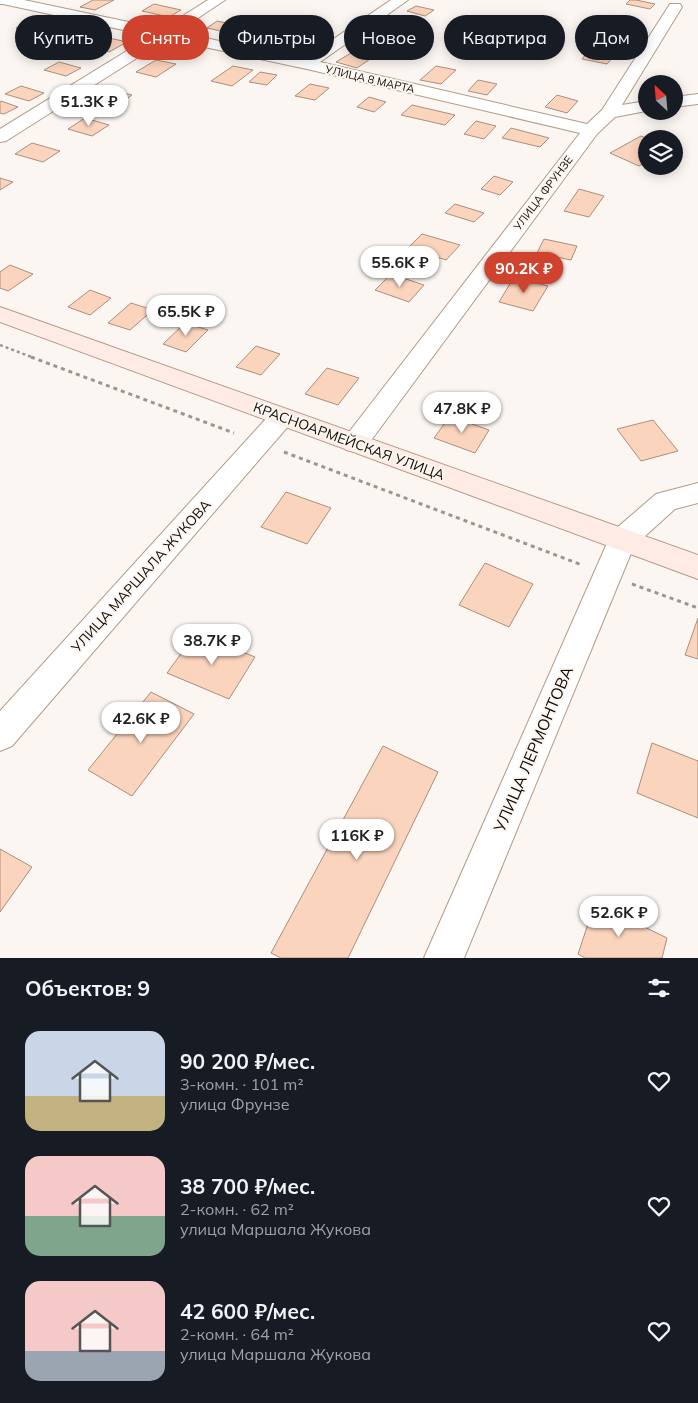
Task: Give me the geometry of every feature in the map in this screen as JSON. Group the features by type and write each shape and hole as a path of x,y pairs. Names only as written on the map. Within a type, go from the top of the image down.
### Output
{"street":[{"name":"УЛИЦА 8 МАРТА","path":"3,0 122,25"},
{"path":"193,15 218,0"},
{"path":"307,64 401,0"},
{"name":"УЛИЦА ФРУНЗЕ","path":"355,443 591,130 610,113 675,7"},
{"name":"УЛИЦА 8 МАРТА","path":"209,43 591,130"},
{"path":"0,138 122,59"},
{"path":"683,101 698,99"},
{"path":"610,113 638,108"},
{"name":"КРАСНОАРМЕЙСКАЯ УЛИЦА","path":"0,314 698,567"},
{"name":"УЛИЦА МАРШАЛА ЖУКОВА","path":"0,735 282,417"},
{"path":"622,540 666,501 698,493"},
{"name":"УЛИЦА ЛЕРМОНТОВА","path":"444,958 622,540"}],"path":[{"path":"0,345 698,608"}],"building":[{"path":"93,0 114,0 95,10 80,7"},
{"path":"630,0 655,4 650,9 626,4"},
{"path":"154,4 181,10 172,15 160,15 142,11"},
{"path":"416,6 434,10 426,15 407,11"},
{"path":"219,21 219,31 209,28 209,27"},
{"path":"112,39 122,41 122,45 112,50"},
{"path":"344,57 344,60 369,60 357,68 336,62"},
{"path":"156,60 176,64 156,77 136,72"},
{"path":"587,60 610,60 607,64"},
{"path":"59,62 81,68 66,76 44,70"},
{"path":"233,66 253,70 232,86 211,81"},
{"path":"436,66 456,70 441,84 420,80"},
{"path":"260,72 277,75 267,85 249,82"},
{"path":"478,80 497,84 487,95 468,91"},
{"path":"310,84 329,88 315,100 295,96"},
{"path":"21,86 44,93 29,101 5,94"},
{"path":"110,90 132,95 118,105 96,100"},
{"path":"557,95 578,101 567,113 545,107"},
{"path":"369,97 386,102 374,112 357,107"},
{"path":"0,102 18,107 4,114 0,113"},
{"path":"412,105 455,115 445,125 401,115"},
{"path":"85,118 109,125 92,136 68,129"},
{"path":"476,121 496,126 484,139 464,134"},
{"path":"511,128 549,138 540,147 502,138"},
{"path":"638,138 638,166 610,153"},
{"path":"32,143 60,151 43,162 15,154"},
{"path":"494,176 513,182 500,195 481,189"},
{"path":"0,178 13,182 0,190"},
{"path":"579,189 604,196 589,217 564,211"},
{"path":"455,204 484,213 474,222 445,213"},
{"path":"422,234 460,245 446,260 408,248"},
{"path":"544,239 577,246 571,260 537,253"},
{"path":"10,265 33,274 8,291 0,288 0,272"},
{"path":"391,274 424,285 409,302 375,290"},
{"path":"514,277 548,286 533,311 499,302"},
{"path":"90,290 111,298 90,315 68,307"},
{"path":"131,303 153,310 130,330 108,323"},
{"path":"185,323 208,330 186,352 163,344"},
{"path":"256,346 280,354 261,375 236,367"},
{"path":"327,368 359,378 338,405 305,394"},
{"path":"450,416 489,430 475,453 434,438"},
{"path":"653,420 678,451 641,461 617,429"},
{"path":"286,492 331,508 307,544 261,527"},
{"path":"485,563 533,584 509,627 459,605"},
{"path":"698,618 698,659 685,655"},
{"path":"196,633 255,657 229,699 167,673"},
{"path":"151,692 194,714 132,796 88,770"},
{"path":"652,743 698,761 698,818 637,793"},
{"path":"383,746 438,772 348,958 281,958 271,953"},
{"path":"0,849 32,867 0,912"},
{"path":"595,903 667,938 662,958 585,958 578,954"}]}
